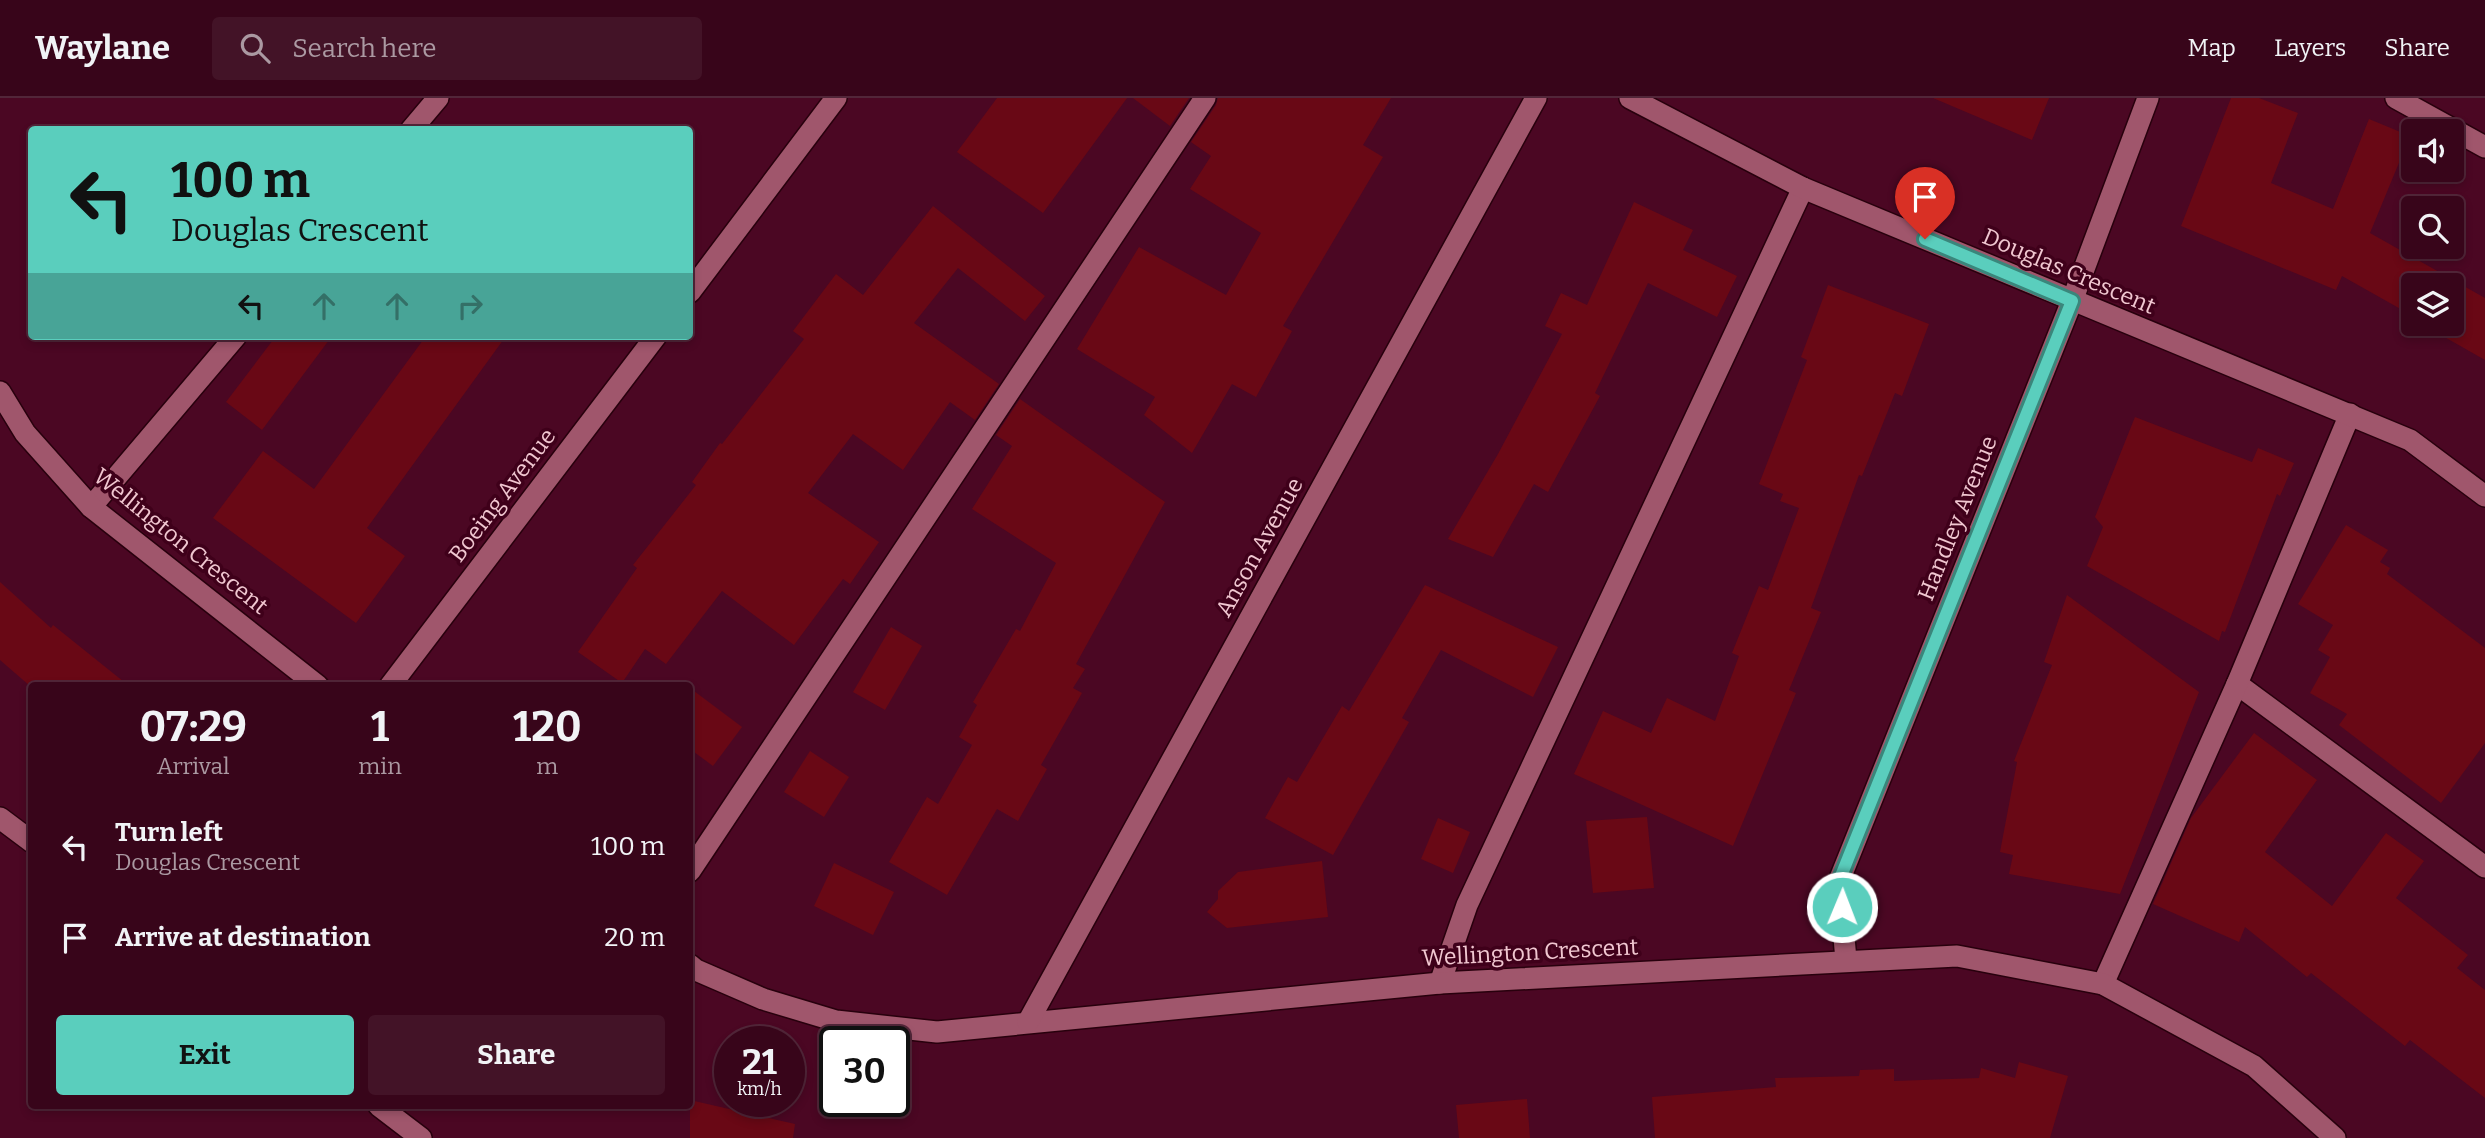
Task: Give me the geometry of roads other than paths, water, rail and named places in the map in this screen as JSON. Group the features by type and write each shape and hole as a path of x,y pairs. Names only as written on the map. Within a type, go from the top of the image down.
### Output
{"street":[{"path":"414,126 438,98"},
{"path":"693,288 836,98"},
{"path":"693,866 1205,98"},
{"name":"Anson Avenue","path":"1028,1022 1536,98"},
{"name":"Douglas Crescent","path":"1630,98 1803,188 2410,440 2485,496"},
{"name":"Handley Avenue","path":"1846,960 1839,881 2072,301 2148,98"},
{"path":"2396,98 2485,147"},
{"path":"1440,983 1467,905 1803,188"},
{"path":"91,507 233,340"},
{"name":"Boeing Avenue","path":"393,682 653,340"},
{"name":"Wellington Crescent","path":"0,392 25,433 91,507 312,682"},
{"path":"2103,984 2237,684 2350,415"},
{"path":"2237,684 2485,867"},
{"path":"0,818 28,839"},
{"name":"Wellington Crescent","path":"693,968 763,999 836,1021 937,1032 1440,983 1957,956 2103,984 2254,1066 2335,1138"},
{"path":"383,1109 421,1138"}]}
